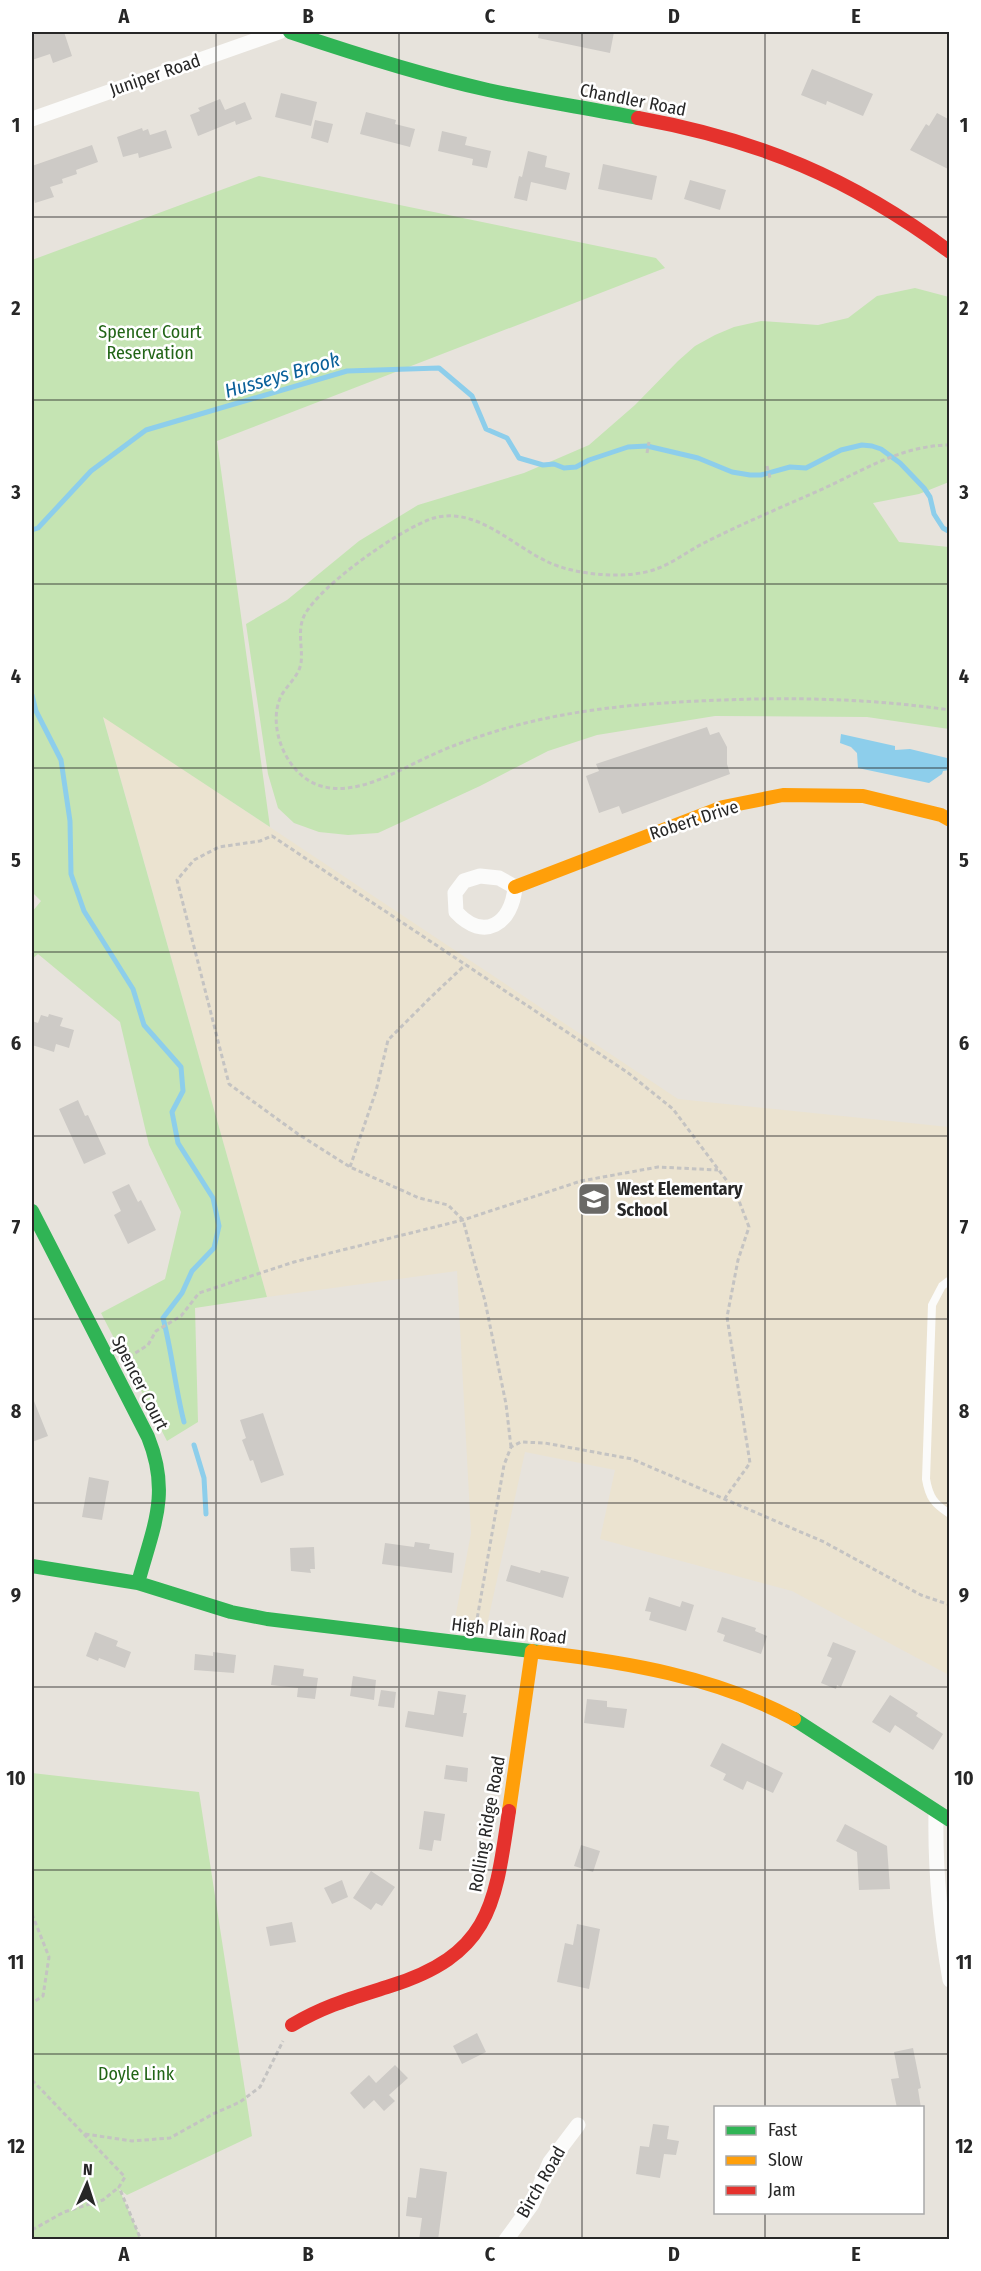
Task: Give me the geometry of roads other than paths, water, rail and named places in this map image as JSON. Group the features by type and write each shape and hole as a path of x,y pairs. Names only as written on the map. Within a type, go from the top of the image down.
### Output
{"street":[{"name":"Juniper Road","path":"32,119 279,32"},
{"name":"Chandler Road","path":"290,32 436,78 673,125 751,144 836,178 893,211 950,252"},
{"name":"Robert Drive","path":"515,887 723,807 783,795 863,796 941,815 950,820"},
{"name":"Spencer Court","path":"32,1211 148,1437 158,1467 160,1480 158,1502 138,1583"},
{"name":"High Plain Road","path":"32,1566 138,1583 231,1612 267,1620 605,1661 692,1680 768,1706 799,1722 943,1816"},
{"name":"Rolling Ridge Road","path":"292,2025 322,2007 428,1973 446,1963 475,1936 491,1905 500,1872 532,1651"},
{"path":"943,1816 935,1856 938,1898 950,1980"},
{"name":"Birch Road","path":"506,2240 532,2204 550,2162 578,2125"}],"lane":[{"path":"950,1280 942,1286 932,1305 926,1479 929,1495 936,1506 950,1514"}],"water":[{"path":"841,734 895,746 895,750 910,749 947,758 949,759 949,770 943,771 929,783 858,768 857,753 851,747 840,743"}],"waterway":[{"name":"Husseys Brook","path":"32,530 38,528 91,471 146,430 347,371 439,368 472,396 486,429 507,438 519,458 543,465 576,467 589,460 628,447 647,446 698,458 732,472 761,475 790,467 806,468 841,450 862,445 872,446 881,449 900,463 924,488 930,497 934,514 943,528 950,532"},
{"path":"32,695 36,711 61,760 70,821 71,874 84,911 133,989 144,1025 181,1067 183,1091 172,1112 178,1143 213,1198 219,1226 214,1248 192,1271 182,1293 163,1318 184,1422"},
{"path":"194,1445 204,1478 206,1514"}],"place":[{"name":"West Elementary School","path":"594,1199"}],"park label":[{"name":"Spencer Court Reservation","path":"150,342"},
{"name":"Doyle Link","path":"136,2074"}]}
